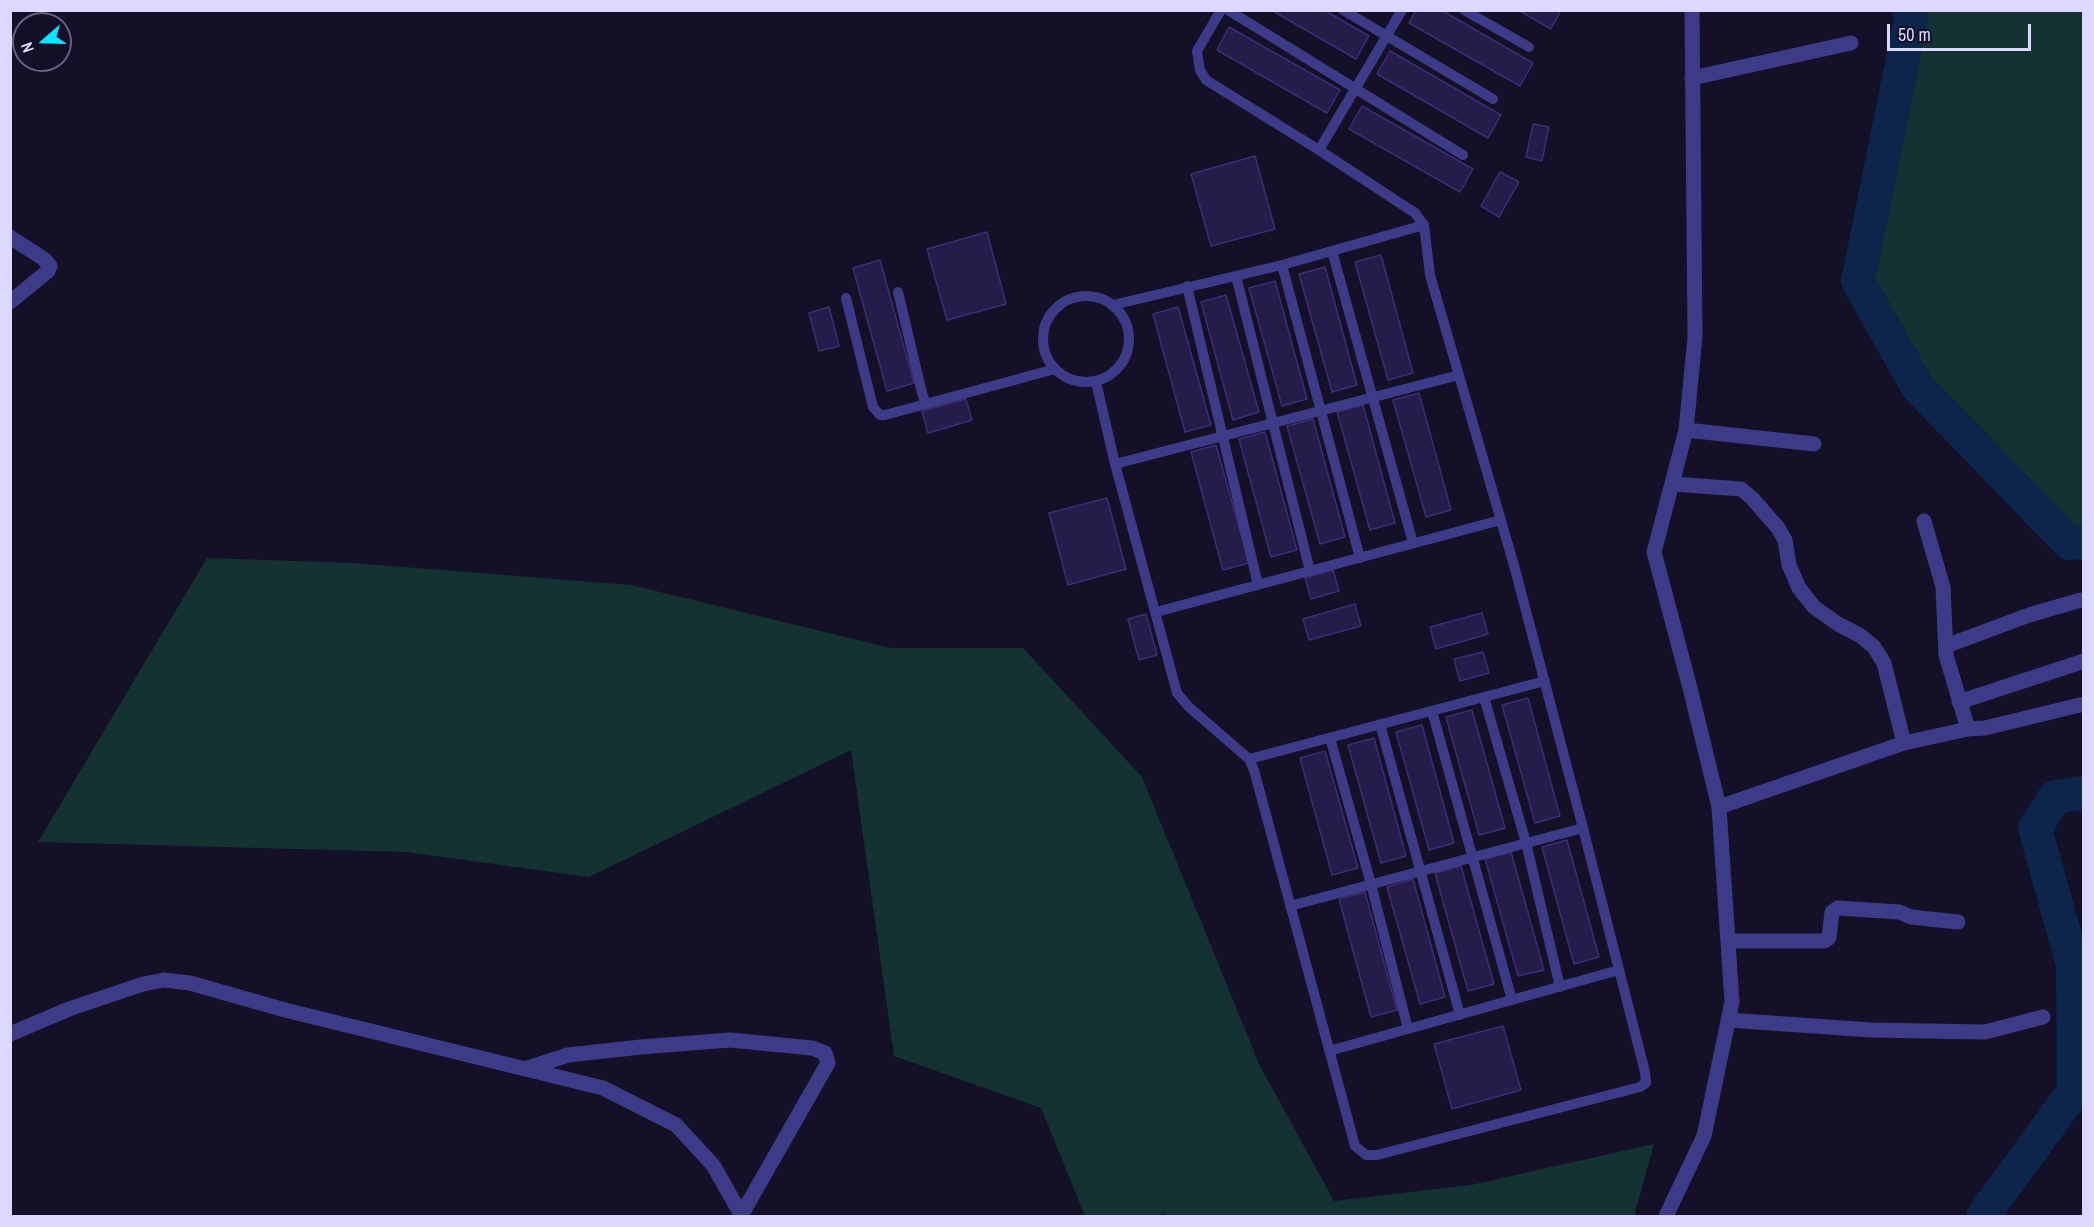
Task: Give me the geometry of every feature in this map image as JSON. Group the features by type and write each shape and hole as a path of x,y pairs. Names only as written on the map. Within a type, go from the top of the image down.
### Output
{"street":[{"path":"1666,1216 1704,1136 1732,1002 1719,807 1654,552 1686,430 1695,337 1692,10"},
{"path":"1692,78 1851,43"},
{"path":"10,237 44,259 50,266 48,271 10,302"},
{"path":"1686,430 1814,444"},
{"path":"1673,484 1741,489 1752,498 1778,528 1785,540 1789,565 1798,588 1814,607 1838,624 1861,636 1874,647 1884,663 1904,743"},
{"path":"1924,521 1942,587 1946,646 1968,729"},
{"path":"1946,646 2029,615 2081,600"},
{"path":"1959,702 2084,661"},
{"path":"1719,807 1904,743 1968,729 1984,728 2084,704"},
{"path":"1728,941 1824,941 1829,938 1832,912 1838,908 1899,912 1911,916 1958,922"},
{"path":"10,1034 69,1009 143,984 164,980 190,983 285,1010 603,1088 676,1125 713,1165 742,1215"},
{"path":"1728,1020 1871,1030 1985,1032 2043,1017"},
{"path":"526,1069 568,1055 730,1040 812,1048 825,1053 828,1063 742,1215"},
{"path":"1675,1216 1677,1194"}],"lane":[{"path":"1096,382 1115,464 1177,693 1189,707 1250,759 1355,1146 1366,1155 1377,1155 1640,1087 1646,1083 1646,1072 1545,681 1430,275 1424,225 1415,213 1206,80 1200,70 1197,51 1221,10"},
{"path":"1228,10 1463,155"},
{"path":"1343,10 1493,99"},
{"path":"1319,150 1402,10"},
{"path":"1464,10 1528,47"},
{"path":"1113,305 1282,265 1424,225"},
{"path":"1332,251 1413,543"},
{"path":"1282,265 1360,558"},
{"path":"1236,276 1310,571"},
{"path":"1187,286 1258,585"},
{"path":"898,292 926,404"},
{"path":"1075,297 1095,297 1113,305 1120,312 1128,329 1129,349 1120,366 1105,379 1096,382 1070,380 1055,369 1045,352 1044,332 1051,314 1066,301 1075,297"},
{"path":"846,298 873,407 879,415 1055,369"},
{"path":"1115,464 1459,375"},
{"path":"1156,612 1501,520"},
{"path":"1250,759 1545,681"},
{"path":"1484,697 1526,843 1560,987"},
{"path":"1432,711 1512,1000"},
{"path":"1380,724 1460,1015"},
{"path":"1330,738 1371,884 1408,1029"},
{"path":"1290,906 1583,828"},
{"path":"1329,1051 1620,970"}],"green space":[{"path":"1909,11 2083,11 2083,542 2069,543 1917,386 1858,281 1911,19"},
{"path":"207,558 353,563 631,585 891,648 1023,648 1142,777 1260,1066 1334,1201 1471,1185 1654,1144 1634,1216 1164,1216 1165,1213 1155,1216 1085,1216 1041,1108 894,1056 851,750 589,877 406,852 38,842"}],"building":[{"path":"1271,10 1324,10 1369,36 1356,59"},
{"path":"1416,10 1441,10 1533,63 1520,86 1409,23"},
{"path":"1518,10 1561,10 1551,29"},
{"path":"1229,27 1340,90 1327,113 1217,50"},
{"path":"1390,51 1501,115 1488,138 1377,74"},
{"path":"1362,106 1473,169 1460,192 1349,129"},
{"path":"1533,124 1549,127 1542,161 1526,157"},
{"path":"1255,156 1275,229 1211,246 1191,174"},
{"path":"1500,172 1519,182 1499,217 1481,206"},
{"path":"987,232 1006,304 947,320 927,249"},
{"path":"1381,255 1413,373 1388,380 1355,262"},
{"path":"880,260 914,383 887,391 853,268"},
{"path":"1325,267 1357,385 1332,392 1299,274"},
{"path":"1275,281 1307,399 1282,406 1249,288"},
{"path":"1226,295 1259,412 1233,420 1201,302"},
{"path":"829,307 839,346 819,351 809,313"},
{"path":"1178,307 1211,425 1185,432 1153,314"},
{"path":"1419,393 1451,510 1426,517 1393,400"},
{"path":"966,399 972,420 928,433 922,411"},
{"path":"1363,405 1395,523 1370,530 1337,412"},
{"path":"1313,419 1345,537 1320,544 1287,426"},
{"path":"1265,432 1297,550 1271,557 1239,439"},
{"path":"1216,445 1249,563 1223,570 1191,452"},
{"path":"1107,498 1126,569 1068,585 1049,513"},
{"path":"1333,570 1339,591 1311,599 1305,578"},
{"path":"1355,604 1361,626 1309,640 1303,619"},
{"path":"1482,613 1488,634 1436,649 1430,627"},
{"path":"1146,614 1157,655 1139,660 1128,619"},
{"path":"1483,652 1489,673 1460,681 1454,659"},
{"path":"1528,698 1560,816 1535,823 1502,705"},
{"path":"1472,710 1505,828 1479,835 1446,717"},
{"path":"1422,725 1454,843 1429,850 1396,732"},
{"path":"1374,738 1406,856 1381,863 1348,745"},
{"path":"1325,751 1358,868 1332,875 1300,758"},
{"path":"1567,840 1599,957 1574,964 1542,847"},
{"path":"1511,852 1544,970 1518,976 1485,859"},
{"path":"1461,866 1494,984 1468,991 1435,873"},
{"path":"1413,879 1445,997 1420,1004 1387,887"},
{"path":"1365,892 1397,1010 1371,1017 1339,899"},
{"path":"1503,1026 1521,1090 1452,1109 1434,1044"}],"waterway":[{"path":"1909,10 1911,19 1858,281 1917,386 2069,543 2084,542"},
{"path":"1983,1216 2074,1091 2073,965 2035,828 2055,797 2084,793"}]}
